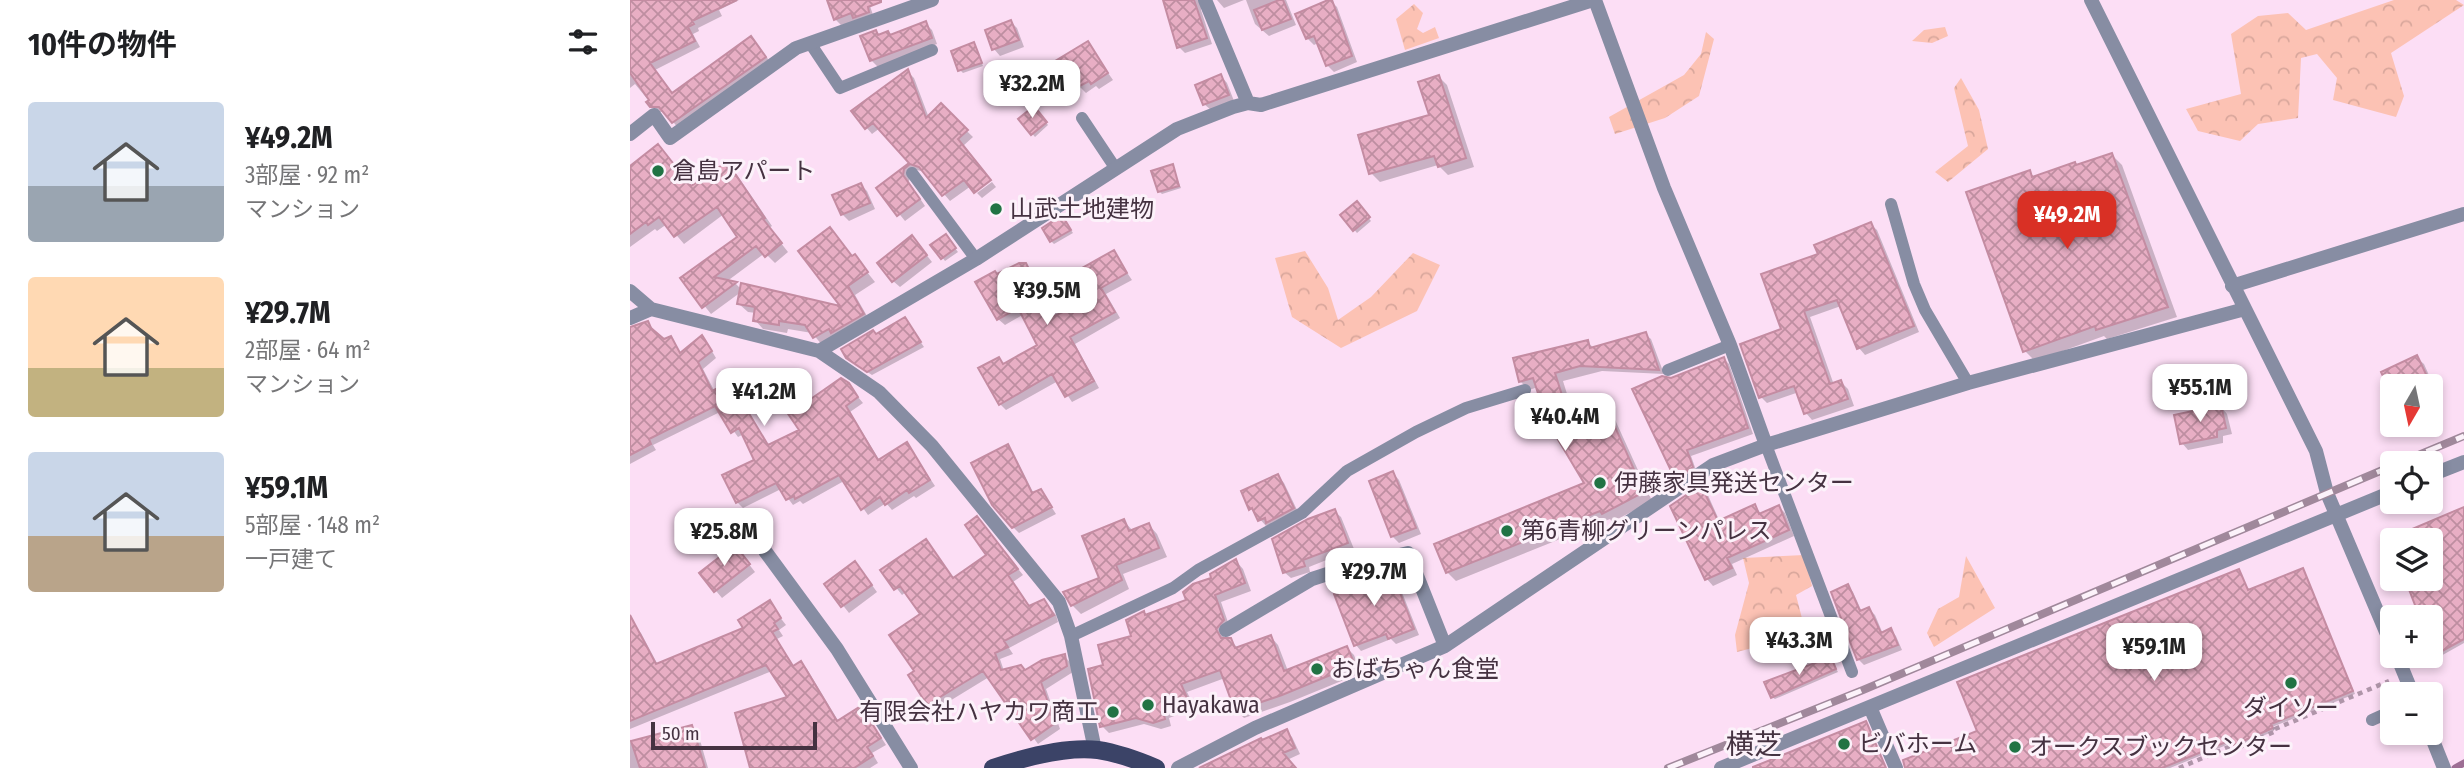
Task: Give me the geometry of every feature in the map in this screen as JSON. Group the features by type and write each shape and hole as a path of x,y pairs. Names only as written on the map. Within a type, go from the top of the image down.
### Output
{"main road":[{"path":"993,768 1042,754 1095,750 1128,757 1156,768"}],"street":[{"path":"630,134 654,115 670,138 796,48 932,0"},
{"path":"1205,0 1248,103"},
{"path":"819,351 976,259 1177,129 1248,103 1261,105 1594,0 1664,187 1730,345 1766,445"},
{"path":"2091,0 2316,451 2327,493 2380,617"},
{"path":"2232,286 2464,214"},
{"path":"630,291 650,309 819,351 879,393 932,446 1059,602 1071,636 1095,750"},
{"path":"630,318 650,309"},
{"path":"1178,768 1255,728 1445,646 1713,466 1766,445 1968,383 2245,310"},
{"path":"2443,470 2464,462"},
{"path":"1721,768 2380,497"},
{"path":"765,551 837,649 911,768"},
{"path":"1226,630 1312,579 1408,553 1445,646"},
{"path":"2402,668 2407,682"},
{"path":"1870,707 1896,768"},
{"path":"2435,745 2443,765"}],"lane":[{"path":"810,43 840,88 932,50"},
{"path":"1082,118 1116,169"},
{"path":"912,173 976,259"},
{"path":"1891,204 1914,284 1925,310 1968,383"},
{"path":"1668,370 1730,345"},
{"path":"1071,636 1173,588 1198,569 1302,513 1347,471 1416,432 1466,408 1525,390"},
{"path":"1766,445 1852,672"},
{"path":"2372,720 2380,716"}],"path":[{"path":"2179,768 2231,746 2232,750 2404,674"}],"green space":[{"path":"2394,0 2456,0 2464,5 2391,53 2404,96 2396,117 2333,100 2337,78 2317,54 2301,58 2298,118 2258,124 2240,141 2198,131 2186,109 2241,94 2231,34 2258,16 2288,13 2306,30"},
{"path":"1414,4 1423,13 1417,29 1423,33 1435,27 1439,38 1405,50 1396,19"},
{"path":"1945,27 1948,36 1932,43 1912,41 1924,30"},
{"path":"1706,32 1714,39 1699,96 1665,118 1615,134 1609,117 1684,75 1701,54"},
{"path":"1961,78 1979,110 1988,149 1948,182 1935,172 1968,146 1954,88"},
{"path":"1305,251 1328,288 1338,320 1371,297 1413,253 1440,265 1417,311 1341,348 1292,317 1275,258"},
{"path":"1804,555 1812,586 1796,595 1806,634 1737,652 1735,635 1749,583 1743,558"},
{"path":"1966,556 1995,608 1934,647 1927,633 1938,609 1959,597"}],"building":[{"path":"630,0 737,0 692,21 694,24 688,27 695,41 650,63 672,93 751,36 766,57 672,123 659,107 650,107 646,102 649,100 630,73"},
{"path":"827,0 881,2 868,7 869,12 853,18 851,13 834,20"},
{"path":"1163,0 1194,0 1207,38 1177,48"},
{"path":"1283,0 1291,19 1262,30 1254,10"},
{"path":"1332,0 1352,56 1326,66 1314,36 1306,39 1295,14"},
{"path":"1011,20 1019,40 992,50 985,30"},
{"path":"926,21 932,38 870,61 860,36 876,30 878,35 888,31 890,35"},
{"path":"1088,41 1108,73 1091,84 1089,81 1078,87 1075,81 1069,84 1055,61"},
{"path":"974,42 982,63 958,71 951,51"},
{"path":"908,69 926,118 941,103 968,130 958,139 991,180 974,193 964,180 942,196 919,167 910,164 904,169 903,175 920,199 897,216 876,188 909,163 873,123 865,129 851,111"},
{"path":"1221,74 1229,95 1203,105 1195,85"},
{"path":"1439,75 1466,158 1438,167 1434,156 1369,174 1358,135 1429,115 1418,82"},
{"path":"1034,106 1047,122 1031,135 1018,119"},
{"path":"658,144 691,186 727,162 765,218 763,219 782,243 765,257 756,246 714,277 737,282 702,308 680,278 737,237 717,207 674,237 659,217 648,225 646,222 630,234 630,166"},
{"path":"2112,153 2168,307 2096,330 2095,326 2023,352 1966,192 2030,170 2032,177"},
{"path":"1173,164 1179,186 1158,192 1151,171"},
{"path":"861,183 870,203 841,215 832,195"},
{"path":"1357,201 1370,217 1353,231 1340,215"},
{"path":"1062,215 1071,230 1050,242 1042,228"},
{"path":"1871,222 1914,326 1857,349 1837,300 1804,311 1830,384 1841,380 1848,399 1804,414 1794,386 1759,398 1740,344 1781,329 1761,274 1818,254 1814,245"},
{"path":"830,227 868,272 848,286 864,314 831,333 829,329 813,338 805,325 753,321 755,307 737,304 741,283 840,306 798,251"},
{"path":"946,234 956,248 941,259 930,245"},
{"path":"912,235 927,255 892,282 877,263"},
{"path":"1114,250 1127,273 1101,288 1115,312 1070,337 1094,381 1065,397 1052,374 999,405 978,368 999,357 1003,364 1037,345 1018,308 997,320 975,282 995,271 997,274 1019,263 1026,263 1052,317 1083,303 1068,276"},
{"path":"905,317 921,342 867,372 846,358 841,349 873,330 876,334"},
{"path":"648,321 651,328 664,339 671,336 680,353 702,335 712,351 698,362 712,391 730,382 768,445 799,430 780,402 796,391 805,403 841,378 849,383 858,397 846,406 878,460 907,442 930,480 909,493 907,490 885,505 880,497 861,510 839,475 795,499 794,496 786,500 776,483 736,503 722,475 754,460 739,428 731,433 715,406 649,439 651,444 630,455 630,327"},
{"path":"1646,332 1659,370 1580,366 1555,373 1567,411 1572,408 1576,414 1604,402 1644,492 1602,514 1600,511 1446,573 1434,544 1584,483 1547,421 1533,378 1519,382 1513,358 1588,340 1590,348"},
{"path":"2417,355 2426,374 2382,374 2381,372"},
{"path":"1724,357 1748,428 1687,450 1693,467 1675,479 1632,389 1662,376 1671,378"},
{"path":"2221,405 2226,428 2217,430 2217,437 2180,444 2174,415"},
{"path":"1008,444 1032,493 1041,489 1052,507 1012,528 992,505 971,463"},
{"path":"1393,471 1416,528 1391,537 1369,481"},
{"path":"1278,474 1294,508 1266,523 1265,518 1258,521 1252,508 1249,510 1241,491"},
{"path":"1701,485 1718,521 1755,504 1759,514 1779,505 1789,530 1727,558 1732,568 1705,580 1670,506"},
{"path":"2464,507 2464,639 2443,650 2443,605 2415,605 2410,591 2443,591 2443,528 2415,528"},
{"path":"1335,509 1348,543 1303,560 1305,566 1283,573 1272,539 1308,519"},
{"path":"977,516 1018,569 1008,575 1029,606 1044,599 1054,615 1004,641 1008,647 995,653 1001,670 1021,665 1025,670 1042,660 1065,654 1067,666 1041,682 1055,723 1031,740 983,671 927,705 908,675 914,671 889,635 920,614 900,586 894,590 880,570 926,539 953,578 986,555 965,525"},
{"path":"1124,519 1129,531 1149,523 1159,548 1116,565 1122,580 1071,606 1063,592 1099,578 1082,536"},
{"path":"735,545 750,564 714,592 699,573"},
{"path":"1236,559 1245,583 1215,595 1224,620 1216,629 1221,638 1231,638 1235,648 1271,635 1284,671 1347,646 1355,665 1235,711 1220,670 1181,684 1188,700 1163,711 1165,719 1153,723 1136,718 1100,727 1088,669 1103,665 1098,645 1131,636 1126,620 1144,611 1145,615 1186,600 1183,592 1193,584 1211,578 1210,574"},
{"path":"855,561 872,585 841,607 824,584"},
{"path":"1390,567 1414,629 1388,639 1386,634 1354,646 1334,594 1367,582 1363,573"},
{"path":"2303,568 2353,691 2271,724 2273,728 2234,745 2231,740 2162,768 1905,768 1903,760 1977,731 1957,682 2239,569 2248,590"},
{"path":"1848,584 1860,611 1869,607 1881,633 1891,628 1898,645 1857,660 1831,592"},
{"path":"770,600 781,618 774,623 778,629 772,632 793,666 801,661 837,721 861,706 881,738 867,747 873,756 854,768 750,768 735,713 787,697 766,665 630,721 630,615 656,664 743,628 738,620"},
{"path":"1831,657 1836,669 1771,698 1764,682"},
{"name":"ビバホーム","path":"1866,721 1886,768 1753,768 1753,767"},
{"path":"692,725 705,768 640,768 631,741"},
{"path":"1287,729 1295,748 1283,753 1296,768 1199,768 1261,738 1262,740"}],"waterway":[{"path":"2455,768 2464,763"}],"railway":[{"path":"2428,451 2464,436"},
{"path":"1668,768 1863,690 2380,471"}],"place":[{"name":"倉島アパート","path":"658,171"},
{"name":"山武土地建物","path":"996,209"},
{"name":"伊藤家具発送センター","path":"1600,483"},
{"name":"第6青柳グリーンパレス","path":"1507,531"},
{"name":"おばちゃん食堂","path":"1317,669"},
{"name":"ダイソー","path":"2291,683"},
{"name":"Hayakawa","path":"1148,705"},
{"name":"有限会社ハヤカワ商工","path":"1113,712"},
{"name":"ビバホーム","path":"1844,744"},
{"name":"オークスブックセンター","path":"2015,747"}],"district":[{"name":"横芝","path":"1754,744"}]}
